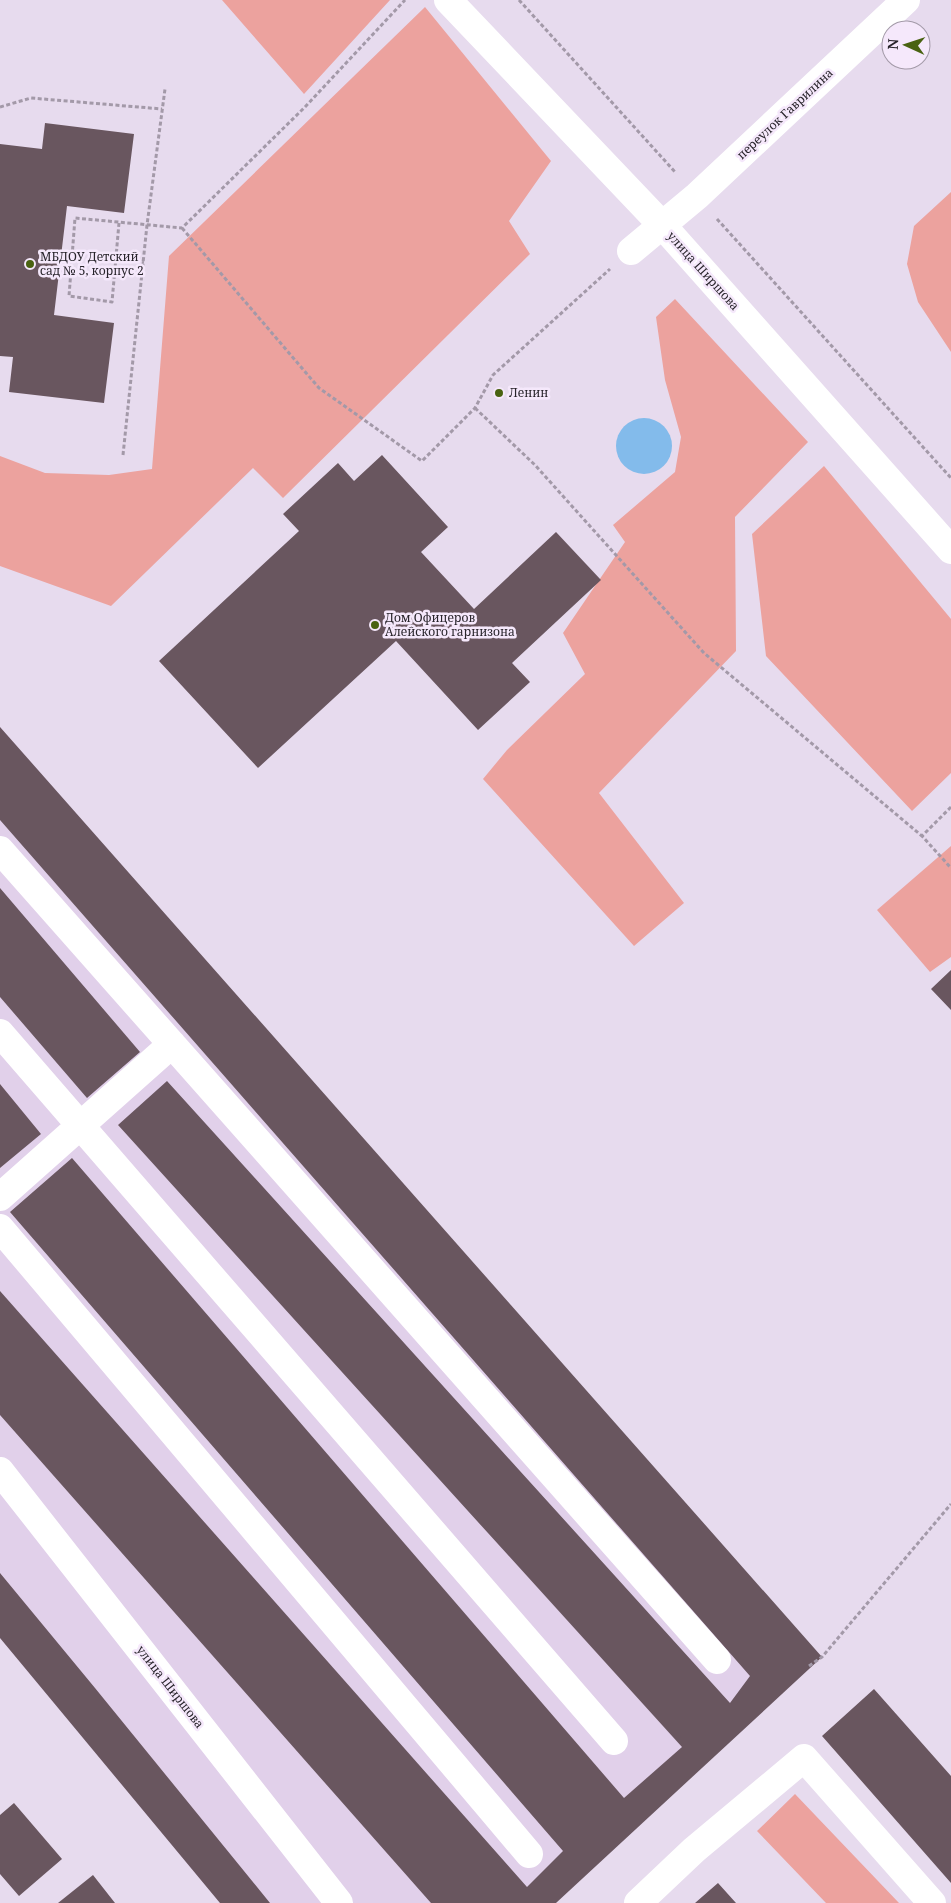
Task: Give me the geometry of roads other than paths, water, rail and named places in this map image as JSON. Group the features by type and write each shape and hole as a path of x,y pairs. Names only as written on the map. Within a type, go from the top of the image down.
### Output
{"street":[{"name":"улица Ширшова","path":"448,0 662,226 951,550"},
{"name":"переулок Гаврилина","path":"631,251 697,196 906,0"},
{"path":"0,850 717,1660"},
{"path":"0,1033 614,1741"},
{"path":"0,1197 172,1044"},
{"path":"0,1228 528,1854"},
{"name":"улица Ширшова","path":"0,1471 339,1903"},
{"path":"638,1903 694,1850 804,1758 932,1903"}],"water":[{"path":"639,418 649,418 664,426 670,435 672,446 670,457 664,466 649,474 639,474 628,469 621,462 616,451 616,441 621,430 628,423"}],"place":[{"name":"МБДОУ Детский сад № 5, корпус 2","path":"30,264"},
{"name":"Ленин","path":"499,393"},
{"name":"Дом Офицеров Алейского гарнизона","path":"375,625"}]}
